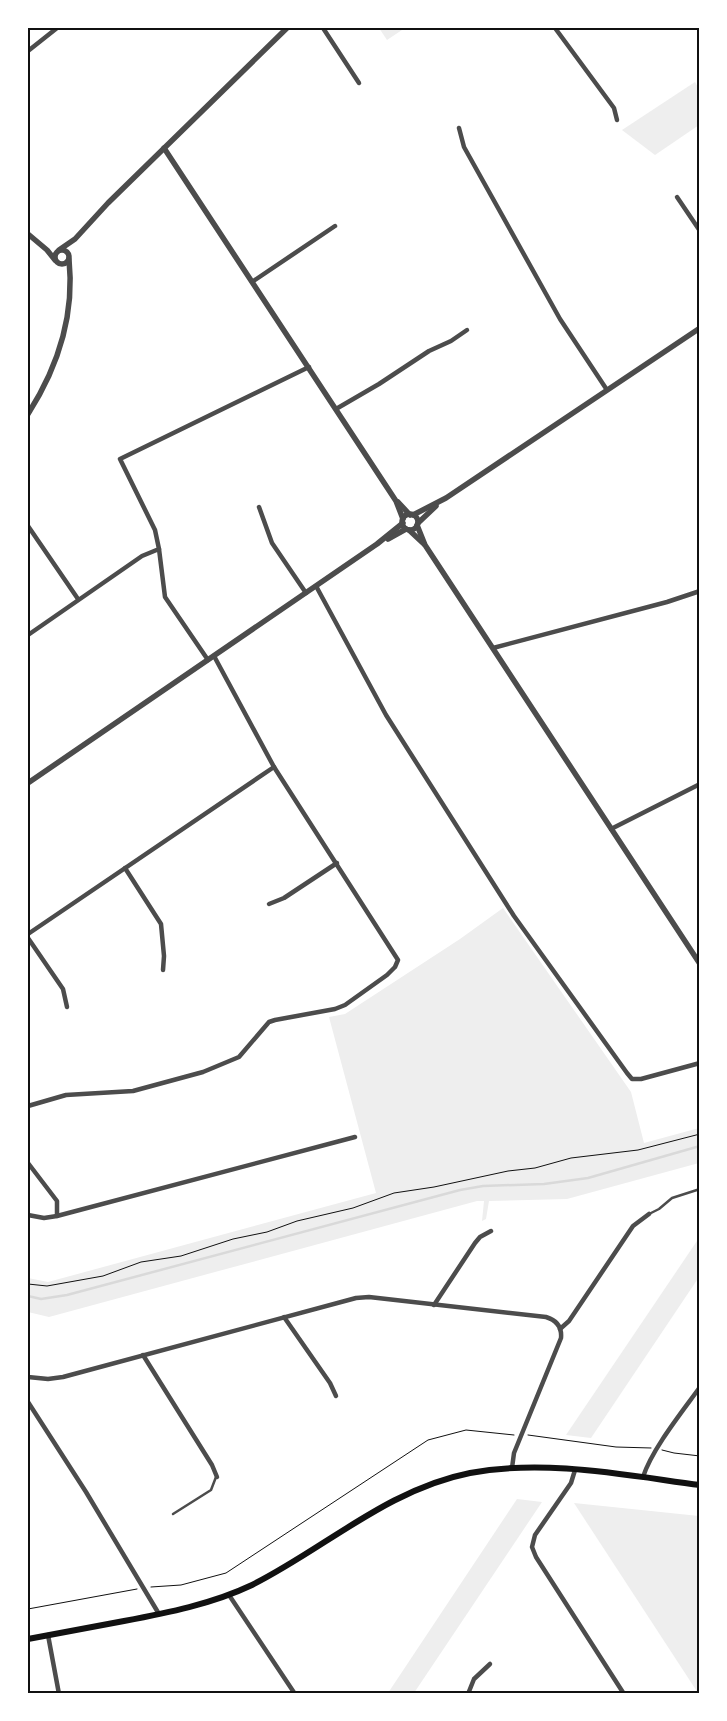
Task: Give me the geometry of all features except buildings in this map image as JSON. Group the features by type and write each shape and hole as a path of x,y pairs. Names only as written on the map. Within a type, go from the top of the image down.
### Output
{"main road":[{"path":"28,1639 159,1614 229,1595 275,1572 377,1510 404,1496 462,1475 512,1468 575,1470 700,1485"}],"street":[{"path":"28,51 57,28"},
{"path":"75,239 58,251 54,258 57,262 64,264 69,257 75,239 83,228 287,28"},
{"path":"323,28 359,82"},
{"path":"555,28 614,108 617,120"},
{"path":"459,128 464,147 560,319 607,390"},
{"path":"164,148 396,500 417,518 417,524 425,545 700,964"},
{"path":"677,197 700,231"},
{"path":"252,282 335,226"},
{"path":"28,234 47,250 71,276"},
{"path":"28,414 43,390 56,361 70,299 71,276 69,257 64,250 47,250"},
{"path":"28,783 377,544 403,521 446,498 700,328"},
{"path":"336,409 379,384 429,350 451,341 467,330"},
{"path":"208,660 165,597 155,530 120,459 309,367"},
{"path":"377,544 408,529 414,529 417,524 446,498"},
{"path":"396,500 403,521 408,529 425,545"},
{"path":"259,507 272,543 306,593"},
{"path":"28,526 78,599"},
{"path":"28,635 142,556 159,549"},
{"path":"316,586 386,715 508,908 627,1073 632,1079 641,1079 700,1063"},
{"path":"492,648 667,602 700,591"},
{"path":"28,1106 66,1095 133,1092 203,1072 239,1057 269,1022 335,1010 345,1005 387,975 395,967 398,960 274,767 214,656"},
{"path":"68,1007 62,989 28,936 274,767"},
{"path":"611,829 700,784"},
{"path":"269,904 284,898 337,863"},
{"path":"125,868 162,924 164,956 162,970"},
{"path":"28,1215 44,1218 57,1216 354,1137"},
{"path":"28,1163 57,1202 57,1216"},
{"path":"560,1329 569,1321 633,1226 649,1214"},
{"path":"434,1305 480,1237 491,1230"},
{"path":"28,1377 56,1378 363,1297 546,1318 555,1321 562,1334 514,1453 512,1468"},
{"path":"284,1317 330,1383 336,1396"},
{"path":"143,1355 212,1464 217,1477"},
{"path":"643,1477 658,1448 700,1387"},
{"path":"28,1402 86,1492 159,1614"},
{"path":"575,1470 570,1483 535,1535 532,1547 536,1557 624,1694"},
{"path":"229,1595 295,1694"},
{"path":"48,1635 58,1694"},
{"path":"468,1694 474,1679 490,1664"}],"lane":[{"path":"649,1214 659,1209 672,1198 700,1189"},
{"path":"173,1514 211,1490 217,1477"}],"path":[{"path":"28,1284 48,1286 103,1276 142,1262 181,1256 233,1239 267,1232 297,1221 353,1208 367,1201 394,1193 434,1187 508,1171 535,1168 571,1158 638,1150 700,1134"},
{"path":"28,1609 144,1588 181,1585 226,1572 428,1440 466,1430 517,1435"},
{"path":"526,1435 616,1447 658,1448 674,1454 700,1456"}],"shaded area":[{"path":"379,28 405,28 387,40"},
{"path":"695,82 699,89 699,125 655,155 622,130"},
{"path":"503,908 631,1092 644,1143 699,1128 699,1163 567,1199 489,1201 486,1219 482,1221 484,1201 477,1201 49,1317 28,1312 28,1278 48,1282 376,1193 329,1017 345,1014 460,939"},
{"path":"699,1238 699,1277 591,1438 566,1435"},
{"path":"517,1499 542,1502 414,1693 388,1693"},
{"path":"574,1503 699,1516 699,1693 698,1693"}],"waterway":[{"path":"28,1296 41,1299 67,1295 460,1190 483,1186 544,1184 588,1178 700,1146"}]}
